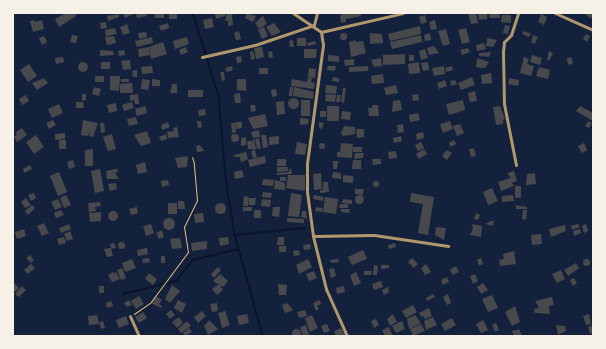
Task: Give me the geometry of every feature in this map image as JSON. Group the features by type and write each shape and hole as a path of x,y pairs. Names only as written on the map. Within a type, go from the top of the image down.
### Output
{"street":[{"path":"293,13 314,25 321,32 323,44 307,163 307,192 314,236 326,289 347,336"},
{"path":"314,25 317,13"},
{"path":"321,32 403,13"},
{"path":"516,165 504,104 503,52 504,42 512,36 518,13"},
{"path":"555,13 593,30"},
{"path":"203,56 255,45 314,25"},
{"path":"314,236 374,236 448,246"},
{"path":"130,316 139,336"}],"path":[{"path":"130,316 150,303 186,254 184,227 197,200 194,163 192,157"}],"building":[{"path":"66,13 75,13 76,16 59,27 55,19"},
{"path":"123,13 136,13 125,18"},
{"path":"136,13 146,13 147,16 137,18"},
{"path":"155,13 164,13 164,18 154,18"},
{"path":"169,13 177,13 177,19 169,19"},
{"path":"215,13 225,13 225,16 216,19"},
{"path":"227,13 235,13 232,15 233,25 228,26 228,21 225,21"},
{"path":"247,13 256,16 253,22 245,18"},
{"path":"346,13 360,13 361,16 346,19 346,22 341,23 340,15"},
{"path":"468,13 476,13 478,23 471,24"},
{"path":"478,13 487,13 487,19 479,20"},
{"path":"489,13 499,13 500,18 490,18"},
{"path":"593,13 591,19 585,14"},
{"path":"119,14 119,17 108,21 107,16"},
{"path":"541,14 547,17 544,25 538,22"},
{"path":"425,15 427,22 421,24 419,17"},
{"path":"502,15 511,15 511,23 501,22"},
{"path":"263,16 267,24 259,29 255,23"},
{"path":"212,18 214,27 205,29 203,20"},
{"path":"35,20 35,22 42,20 44,29 33,32 30,21"},
{"path":"435,20 437,29 431,30 429,22"},
{"path":"106,22 107,28 101,29 100,23"},
{"path":"168,23 169,28 161,31 159,26"},
{"path":"274,23 281,32 272,36 266,27"},
{"path":"127,24 130,33 123,35 120,27"},
{"path":"505,25 510,26 508,34 503,33"},
{"path":"420,26 421,34 390,41 388,34"},
{"path":"264,27 268,36 262,39 258,30"},
{"path":"115,28 117,34 106,36 105,30"},
{"path":"466,28 470,42 462,44 458,30"},
{"path":"446,29 450,44 443,46 438,31"},
{"path":"239,31 241,39 236,40 234,33"},
{"path":"524,31 531,34 529,37 522,34"},
{"path":"146,32 147,37 139,39 138,33"},
{"path":"343,33 346,36 343,39 340,36"},
{"path":"370,33 382,34 383,43 370,44"},
{"path":"430,33 431,40 425,41 424,35"},
{"path":"586,34 590,36 587,42 583,39"},
{"path":"72,35 78,36 76,43 70,42"},
{"path":"421,35 422,42 392,49 390,42"},
{"path":"533,35 538,37 535,44 531,42"},
{"path":"44,36 47,42 42,45 39,38"},
{"path":"114,36 116,43 107,45 105,37"},
{"path":"152,37 153,43 137,47 135,41"},
{"path":"187,37 189,44 175,49 173,41"},
{"path":"297,38 306,38 306,46 297,46"},
{"path":"487,38 497,40 493,47 486,46"},
{"path":"293,40 294,47 290,47 289,41"},
{"path":"356,40 356,42 363,41 366,53 351,57 349,42"},
{"path":"315,41 316,44 308,46 307,43"},
{"path":"163,42 167,54 151,59 149,47"},
{"path":"484,43 486,49 477,51 476,45"},
{"path":"434,46 439,53 429,55 427,48"},
{"path":"149,47 150,55 139,57 138,49"},
{"path":"186,47 188,52 181,55 179,50"},
{"path":"262,47 264,57 256,59 254,48"},
{"path":"468,48 470,52 462,55 460,50"},
{"path":"304,49 317,49 316,58 304,58"},
{"path":"425,49 428,58 421,60 419,51"},
{"path":"100,50 113,51 114,55 100,56"},
{"path":"124,50 125,55 119,56 118,51"},
{"path":"253,51 255,59 251,60 250,52"},
{"path":"272,51 273,57 269,58 268,52"},
{"path":"549,51 553,53 549,61 547,60"},
{"path":"491,52 489,57 479,56 479,53"},
{"path":"405,54 405,64 383,65 383,55"},
{"path":"328,55 339,56 339,62 328,61"},
{"path":"409,55 414,55 414,61 409,61"},
{"path":"532,55 542,58 540,65 530,62"},
{"path":"241,56 242,62 237,63 236,57"},
{"path":"63,57 64,62 56,64 55,58"},
{"path":"524,57 529,59 527,64 534,66 531,76 520,73"},
{"path":"571,57 573,63 569,65 566,59"},
{"path":"381,58 382,66 374,67 371,60"},
{"path":"477,58 489,62 485,68 476,67"},
{"path":"354,59 354,65 345,66 344,60"},
{"path":"130,60 131,69 123,70 121,61"},
{"path":"81,62 85,62 87,63 87,71 81,72 78,69 78,65"},
{"path":"101,62 110,62 110,69 101,69"},
{"path":"419,62 420,73 409,74 408,64"},
{"path":"428,62 429,70 423,71 421,63"},
{"path":"29,64 37,76 28,82 20,70"},
{"path":"152,66 153,73 142,74 141,67"},
{"path":"232,66 233,70 227,72 225,68"},
{"path":"328,66 336,66 335,71 327,70"},
{"path":"368,66 368,71 349,72 349,67"},
{"path":"444,66 445,74 434,76 432,68"},
{"path":"452,66 453,70 446,72 445,68"},
{"path":"539,67 550,70 548,79 536,76"},
{"path":"259,68 268,68 268,74 259,74"},
{"path":"309,68 316,69 315,78 308,77"},
{"path":"137,70 137,77 133,77 132,71"},
{"path":"220,72 224,72 225,80 222,81"},
{"path":"491,73 492,83 482,84 481,75"},
{"path":"383,74 384,83 372,84 371,76"},
{"path":"95,76 104,76 104,82 95,82"},
{"path":"110,76 120,76 119,91 110,90"},
{"path":"308,77 312,78 311,82 315,83 314,89 291,86 292,79 307,82"},
{"path":"333,77 339,78 339,82 332,81"},
{"path":"472,77 475,85 461,90 458,83"},
{"path":"44,78 48,83 37,90 32,83"},
{"path":"509,78 519,80 518,86 508,84"},
{"path":"121,79 129,79 129,82 121,82"},
{"path":"142,79 150,80 148,90 141,89"},
{"path":"152,79 160,80 160,86 152,86"},
{"path":"237,79 246,79 246,91 237,90"},
{"path":"445,80 447,86 439,89 437,83"},
{"path":"455,80 457,84 451,86 450,81"},
{"path":"132,83 133,93 120,93 120,84"},
{"path":"172,84 177,84 177,93 170,93"},
{"path":"326,85 337,86 336,94 325,93"},
{"path":"396,85 398,93 386,95 384,88"},
{"path":"94,87 101,89 99,96 92,94"},
{"path":"290,87 293,87 292,96 289,96"},
{"path":"294,87 314,92 313,99 293,96"},
{"path":"343,88 346,88 344,103 341,102"},
{"path":"276,89 277,96 272,97 271,90"},
{"path":"188,90 203,90 203,97 188,97"},
{"path":"475,91 477,101 470,102 468,93"},
{"path":"240,93 241,103 235,103 234,94"},
{"path":"82,94 86,94 86,100 82,101"},
{"path":"138,94 139,104 135,104 134,100 130,101 130,95"},
{"path":"326,94 336,95 335,102 325,101"},
{"path":"418,94 419,100 413,101 412,95"},
{"path":"26,95 29,101 22,105 19,99"},
{"path":"337,95 341,95 340,102 336,102"},
{"path":"291,98 295,98 297,99 297,107 291,108 288,105 288,101"},
{"path":"301,100 310,100 310,116 301,116"},
{"path":"400,100 402,110 392,112 393,101"},
{"path":"463,100 465,110 449,115 446,104"},
{"path":"284,101 285,114 277,115 276,102"},
{"path":"76,102 83,102 84,108 76,108"},
{"path":"132,102 134,108 124,111 122,105"},
{"path":"116,103 117,111 109,113 107,105"},
{"path":"59,104 63,113 52,118 48,109"},
{"path":"250,105 255,105 256,111 251,112"},
{"path":"372,105 378,105 379,116 369,116 368,108 372,108"},
{"path":"145,106 147,113 137,116 135,109"},
{"path":"327,106 339,106 339,121 327,121"},
{"path":"500,106 505,119 503,120 503,124 496,125 493,107"},
{"path":"580,106 593,113 593,121 576,111"},
{"path":"205,109 206,115 199,116 198,110"},
{"path":"320,111 326,111 326,117 320,117"},
{"path":"342,111 351,112 350,120 341,119"},
{"path":"418,113 420,120 410,122 409,115"},
{"path":"265,114 268,126 253,129 248,118"},
{"path":"136,117 138,124 129,126 127,119"},
{"path":"300,118 309,119 308,124 300,125"},
{"path":"53,120 56,125 49,129 46,123"},
{"path":"83,120 98,123 93,137 89,136 90,130 88,136 81,135"},
{"path":"197,121 201,121 202,127 198,128"},
{"path":"450,121 453,129 443,133 440,124"},
{"path":"588,121 592,123 589,128 585,126"},
{"path":"168,122 170,127 162,130 161,125"},
{"path":"235,122 242,122 242,128 236,129"},
{"path":"319,122 324,123 322,129 319,128"},
{"path":"100,123 104,123 105,132 101,133"},
{"path":"231,123 235,123 236,132 232,133"},
{"path":"403,124 404,132 398,133 397,125"},
{"path":"460,124 464,133 457,136 453,126"},
{"path":"344,126 355,127 355,134 343,136 341,133"},
{"path":"177,127 179,137 168,138 167,132 174,131 173,128"},
{"path":"22,128 27,135 17,142 14,137 17,135 15,133"},
{"path":"356,129 364,129 364,137 357,138"},
{"path":"259,130 260,137 253,138 251,132"},
{"path":"147,131 151,143 141,146 134,135"},
{"path":"423,132 424,138 417,140 416,134"},
{"path":"65,133 65,139 55,140 55,134"},
{"path":"112,134 116,149 108,151 103,137"},
{"path":"166,134 167,139 161,141 159,137"},
{"path":"233,134 237,134 239,138 237,142 233,142 231,140 231,136"},
{"path":"36,135 44,147 34,154 26,142"},
{"path":"261,135 266,135 268,147 263,148"},
{"path":"279,136 279,144 269,145 269,137"},
{"path":"401,136 402,141 394,143 393,138"},
{"path":"246,137 246,145 241,146 241,138"},
{"path":"259,138 261,148 257,149 255,139"},
{"path":"254,139 256,149 253,150 252,140"},
{"path":"59,140 66,140 66,149 59,149"},
{"path":"454,140 456,144 451,147 449,143"},
{"path":"247,141 252,141 253,149 248,149"},
{"path":"297,142 307,144 305,155 295,154"},
{"path":"421,142 424,148 418,151 415,145"},
{"path":"322,143 325,146 322,149 319,146"},
{"path":"341,143 353,144 352,158 337,157 337,152 340,152"},
{"path":"584,143 587,150 582,153 578,146"},
{"path":"200,145 204,151 197,152 196,146"},
{"path":"353,147 362,147 362,152 353,152"},
{"path":"474,148 476,156 471,157 469,149"},
{"path":"93,149 93,166 85,166 85,150"},
{"path":"424,149 427,154 419,159 416,154"},
{"path":"255,150 257,157 253,158 251,151"},
{"path":"447,150 452,153 447,160 442,156"},
{"path":"396,151 397,158 389,159 388,152"},
{"path":"246,152 248,159 246,160 241,162 240,157 234,157 234,155"},
{"path":"355,153 364,153 363,158 354,159"},
{"path":"188,156 187,167 178,168 175,158"},
{"path":"265,156 266,163 250,167 248,160"},
{"path":"277,159 286,159 286,166 277,166"},
{"path":"372,159 381,159 381,164 373,165"},
{"path":"73,160 75,167 69,169 67,162"},
{"path":"353,160 361,160 361,169 352,169"},
{"path":"333,161 338,161 337,169 333,169"},
{"path":"145,162 147,172 138,174 136,165"},
{"path":"30,165 32,169 24,173 23,169"},
{"path":"277,167 288,167 288,171 277,172"},
{"path":"100,169 104,191 95,193 91,171"},
{"path":"117,169 118,172 115,173 119,179 107,179 106,171"},
{"path":"289,169 291,169 292,174 277,175 277,173 289,172"},
{"path":"242,170 244,177 235,179 234,172"},
{"path":"514,171 517,181 512,183 514,186 501,191 498,182 511,178 507,173"},
{"path":"59,172 67,192 58,196 50,176"},
{"path":"333,172 341,173 341,179 332,178"},
{"path":"321,173 322,189 314,190 313,174"},
{"path":"535,173 536,184 526,185 527,174"},
{"path":"288,175 305,175 305,191 286,188"},
{"path":"343,175 353,176 353,183 343,182"},
{"path":"280,177 286,177 286,181 280,181"},
{"path":"263,179 274,180 273,186 262,185"},
{"path":"168,180 169,185 162,187 161,181"},
{"path":"275,180 285,183 285,190 274,189"},
{"path":"376,181 379,184 376,187 373,184"},
{"path":"323,182 328,182 329,192 320,193 320,190 323,190"},
{"path":"116,183 117,189 110,191 108,184"},
{"path":"515,186 521,186 521,198 515,198"},
{"path":"492,188 498,201 488,205 483,192"},
{"path":"355,189 364,189 363,195 355,194"},
{"path":"263,192 272,193 271,198 262,197"},
{"path":"34,193 36,198 31,201 28,195"},
{"path":"291,193 302,195 299,217 288,216"},
{"path":"411,193 434,197 428,235 418,233 423,204 410,202"},
{"path":"66,195 71,205 64,208 60,198"},
{"path":"314,195 324,197 323,201 313,199"},
{"path":"357,195 361,195 363,199 361,203 357,203 355,201 355,197"},
{"path":"513,195 514,201 502,202 502,196"},
{"path":"244,196 249,197 248,206 243,206"},
{"path":"325,197 338,199 336,214 323,212"},
{"path":"26,198 31,205 25,208 21,202"},
{"path":"249,198 256,198 255,205 249,205"},
{"path":"58,199 62,207 55,210 51,202"},
{"path":"262,199 271,200 270,207 261,206"},
{"path":"343,199 352,200 352,204 342,203"},
{"path":"178,201 184,201 185,209 178,209"},
{"path":"100,202 101,206 95,207 96,211 89,212 88,203"},
{"path":"220,202 224,204 226,208 224,212 220,214 216,212 214,208 216,204"},
{"path":"168,203 177,203 177,214 168,214"},
{"path":"340,204 348,204 348,208 339,208"},
{"path":"32,205 35,208 28,215 25,211"},
{"path":"516,205 527,207 527,209 516,209"},
{"path":"137,207 138,213 131,215 129,209"},
{"path":"243,207 252,207 252,211 243,211"},
{"path":"273,207 280,207 279,217 272,216"},
{"path":"316,207 323,208 322,212 315,211"},
{"path":"341,209 350,209 349,213 341,212"},
{"path":"61,210 64,215 56,218 54,213"},
{"path":"254,210 261,210 261,218 254,218"},
{"path":"523,210 527,210 526,220 522,219"},
{"path":"111,211 115,211 117,212 117,220 111,221 108,218 108,214"},
{"path":"302,211 306,211 307,219 301,217"},
{"path":"101,212 101,221 90,222 89,213"},
{"path":"203,213 204,222 195,223 194,214"},
{"path":"476,213 480,215 478,220 474,219"},
{"path":"169,218 173,220 175,224 173,228 169,230 165,228 163,224 165,220"},
{"path":"287,218 304,219 304,223 287,222"},
{"path":"494,221 493,226 485,224"},
{"path":"44,223 49,233 42,236 37,226"},
{"path":"69,224 71,229 61,233 59,228"},
{"path":"151,224 154,233 146,236 143,226"},
{"path":"472,224 482,226 481,237 470,235 473,228"},
{"path":"578,224 580,227 572,230 571,226"},
{"path":"586,224 588,231 584,233 582,226"},
{"path":"565,225 566,231 551,237 549,229"},
{"path":"436,227 446,228 444,240 435,235"},
{"path":"24,229 26,236 17,239 15,232"},
{"path":"580,229 581,233 574,236 573,231"},
{"path":"162,230 164,237 159,239 156,233"},
{"path":"70,231 73,239 67,241 64,234"},
{"path":"541,234 542,244 532,245 531,235"},
{"path":"64,237 66,243 59,245 57,239"},
{"path":"228,237 229,244 220,246 219,238"},
{"path":"278,237 284,237 284,245 277,245"},
{"path":"180,238 182,248 172,249 170,239"},
{"path":"121,241 124,242 124,248 121,249 118,248 117,245 118,242"},
{"path":"207,241 207,249 192,251 191,243"},
{"path":"114,243 116,248 111,249 113,256 107,257 104,249 111,248 110,244"},
{"path":"395,243 396,247 389,249 388,245"},
{"path":"310,244 311,249 304,250 303,245"},
{"path":"279,246 286,246 286,252 279,252"},
{"path":"147,248 148,254 138,256 137,250"},
{"path":"299,250 300,255 294,256 293,251"},
{"path":"363,250 367,259 352,265 348,257"},
{"path":"514,251 516,264 500,266 499,260 504,259 503,254"},
{"path":"30,255 34,260 31,263 26,258"},
{"path":"161,256 165,256 165,263 161,263"},
{"path":"149,258 150,262 143,263 142,259"},
{"path":"412,258 418,264 414,268 408,262"},
{"path":"481,258 483,264 479,266 477,260"},
{"path":"132,259 136,268 125,272 122,263"},
{"path":"308,259 312,267 299,274 296,265"},
{"path":"338,259 339,262 331,263 330,260"},
{"path":"586,259 589,262 586,265 583,262"},
{"path":"576,263 579,268 568,276 564,270"},
{"path":"31,264 35,268 28,274 24,270"},
{"path":"426,264 431,272 425,275 421,268"},
{"path":"374,265 378,266 377,275 373,275"},
{"path":"381,265 389,265 389,268 381,269"},
{"path":"456,266 459,272 453,275 450,270"},
{"path":"218,267 221,270 214,278 211,274"},
{"path":"122,268 126,278 121,280 117,270"},
{"path":"334,268 336,276 331,278 329,269"},
{"path":"561,270 565,279 557,283 552,274"},
{"path":"314,271 317,278 309,281 306,274"},
{"path":"364,271 372,271 371,275 364,275"},
{"path":"113,272 116,277 114,273 116,272 120,279 112,282 108,275"},
{"path":"356,272 361,283 354,286 350,275"},
{"path":"149,273 157,279 153,285 145,279"},
{"path":"220,274 228,281 223,287 213,281"},
{"path":"475,274 478,281 473,284 470,276"},
{"path":"447,277 449,282 443,285 441,280"},
{"path":"574,278 577,283 573,286 570,280"},
{"path":"381,281 383,287 374,290 372,284"},
{"path":"14,283 19,288 15,292 13,290"},
{"path":"483,283 488,290 481,294 477,287"},
{"path":"219,284 223,290 217,295 212,289"},
{"path":"278,284 287,285 286,295 279,295"},
{"path":"172,285 180,291 170,303 165,299"},
{"path":"22,286 26,290 19,297 15,294"},
{"path":"99,286 104,286 104,293 99,293"},
{"path":"344,286 345,292 337,294 336,288"},
{"path":"388,287 389,292 384,295 382,290"},
{"path":"433,294 435,297 427,301 426,298"},
{"path":"448,294 451,303 447,305 443,297"},
{"path":"492,295 498,308 488,312 482,299"},
{"path":"139,296 144,304 136,309 131,301"},
{"path":"156,296 162,300 159,304 162,306 161,308 151,303"},
{"path":"552,297 554,305 549,306 550,314 535,313 534,309 539,308 535,301"},
{"path":"129,300 132,305 127,307 124,303"},
{"path":"178,300 186,304 182,313 174,308"},
{"path":"320,300 321,304 317,306 319,309 316,311 313,303"},
{"path":"111,301 113,306 107,308 106,303"},
{"path":"217,303 218,311 212,312 210,304"},
{"path":"287,303 293,310 285,313 282,305"},
{"path":"413,305 417,312 406,318 402,311"},
{"path":"515,306 520,322 512,326 505,312"},
{"path":"429,308 432,316 425,319 423,316 421,317 419,313"},
{"path":"171,310 175,315 170,319 166,314"},
{"path":"305,310 307,316 299,318 297,312"},
{"path":"202,311 206,316 198,323 194,317"},
{"path":"225,311 230,325 222,328 218,313"},
{"path":"143,312 147,318 139,323 135,317"},
{"path":"247,314 249,323 239,325 237,316"},
{"path":"393,314 397,322 390,326 387,319"},
{"path":"589,314 591,324 586,325 583,316"},
{"path":"97,315 99,324 89,325 88,316"},
{"path":"312,315 318,328 310,332 305,318"},
{"path":"415,315 421,323 409,329 407,319"},
{"path":"126,316 129,324 119,328 116,320"},
{"path":"179,317 183,323 177,328 172,322"},
{"path":"433,317 437,325 426,330 424,321"},
{"path":"452,318 456,325 445,331 441,324"},
{"path":"376,319 379,325 374,328 371,321"},
{"path":"209,320 218,329 208,335 204,326"},
{"path":"483,320 488,330 481,333 476,324"},
{"path":"103,321 105,328 101,329 99,322"},
{"path":"187,321 191,326 181,333 178,329"},
{"path":"402,321 405,329 396,333 392,326"},
{"path":"496,323 499,330 495,332 492,325"},
{"path":"327,324 330,331 324,333 321,326"},
{"path":"421,324 425,331 413,336 410,329"},
{"path":"306,325 309,335 303,336 300,327"},
{"path":"556,325 565,326 566,331 558,335"},
{"path":"593,325 593,333 590,334 588,327"},
{"path":"389,327 393,336 385,336 382,330"},
{"path":"189,328 192,332 185,336 183,333"},
{"path":"341,328 345,336 336,336 334,331"},
{"path":"294,329 298,329 300,333 298,337 294,337 292,335 292,331"},
{"path":"519,329 522,336 514,336 512,331"}],"waterway":[{"path":"193,13 219,96 226,178 235,235 263,336"},
{"path":"235,235 305,228"},
{"path":"123,294 176,281 193,260 238,249"}]}
